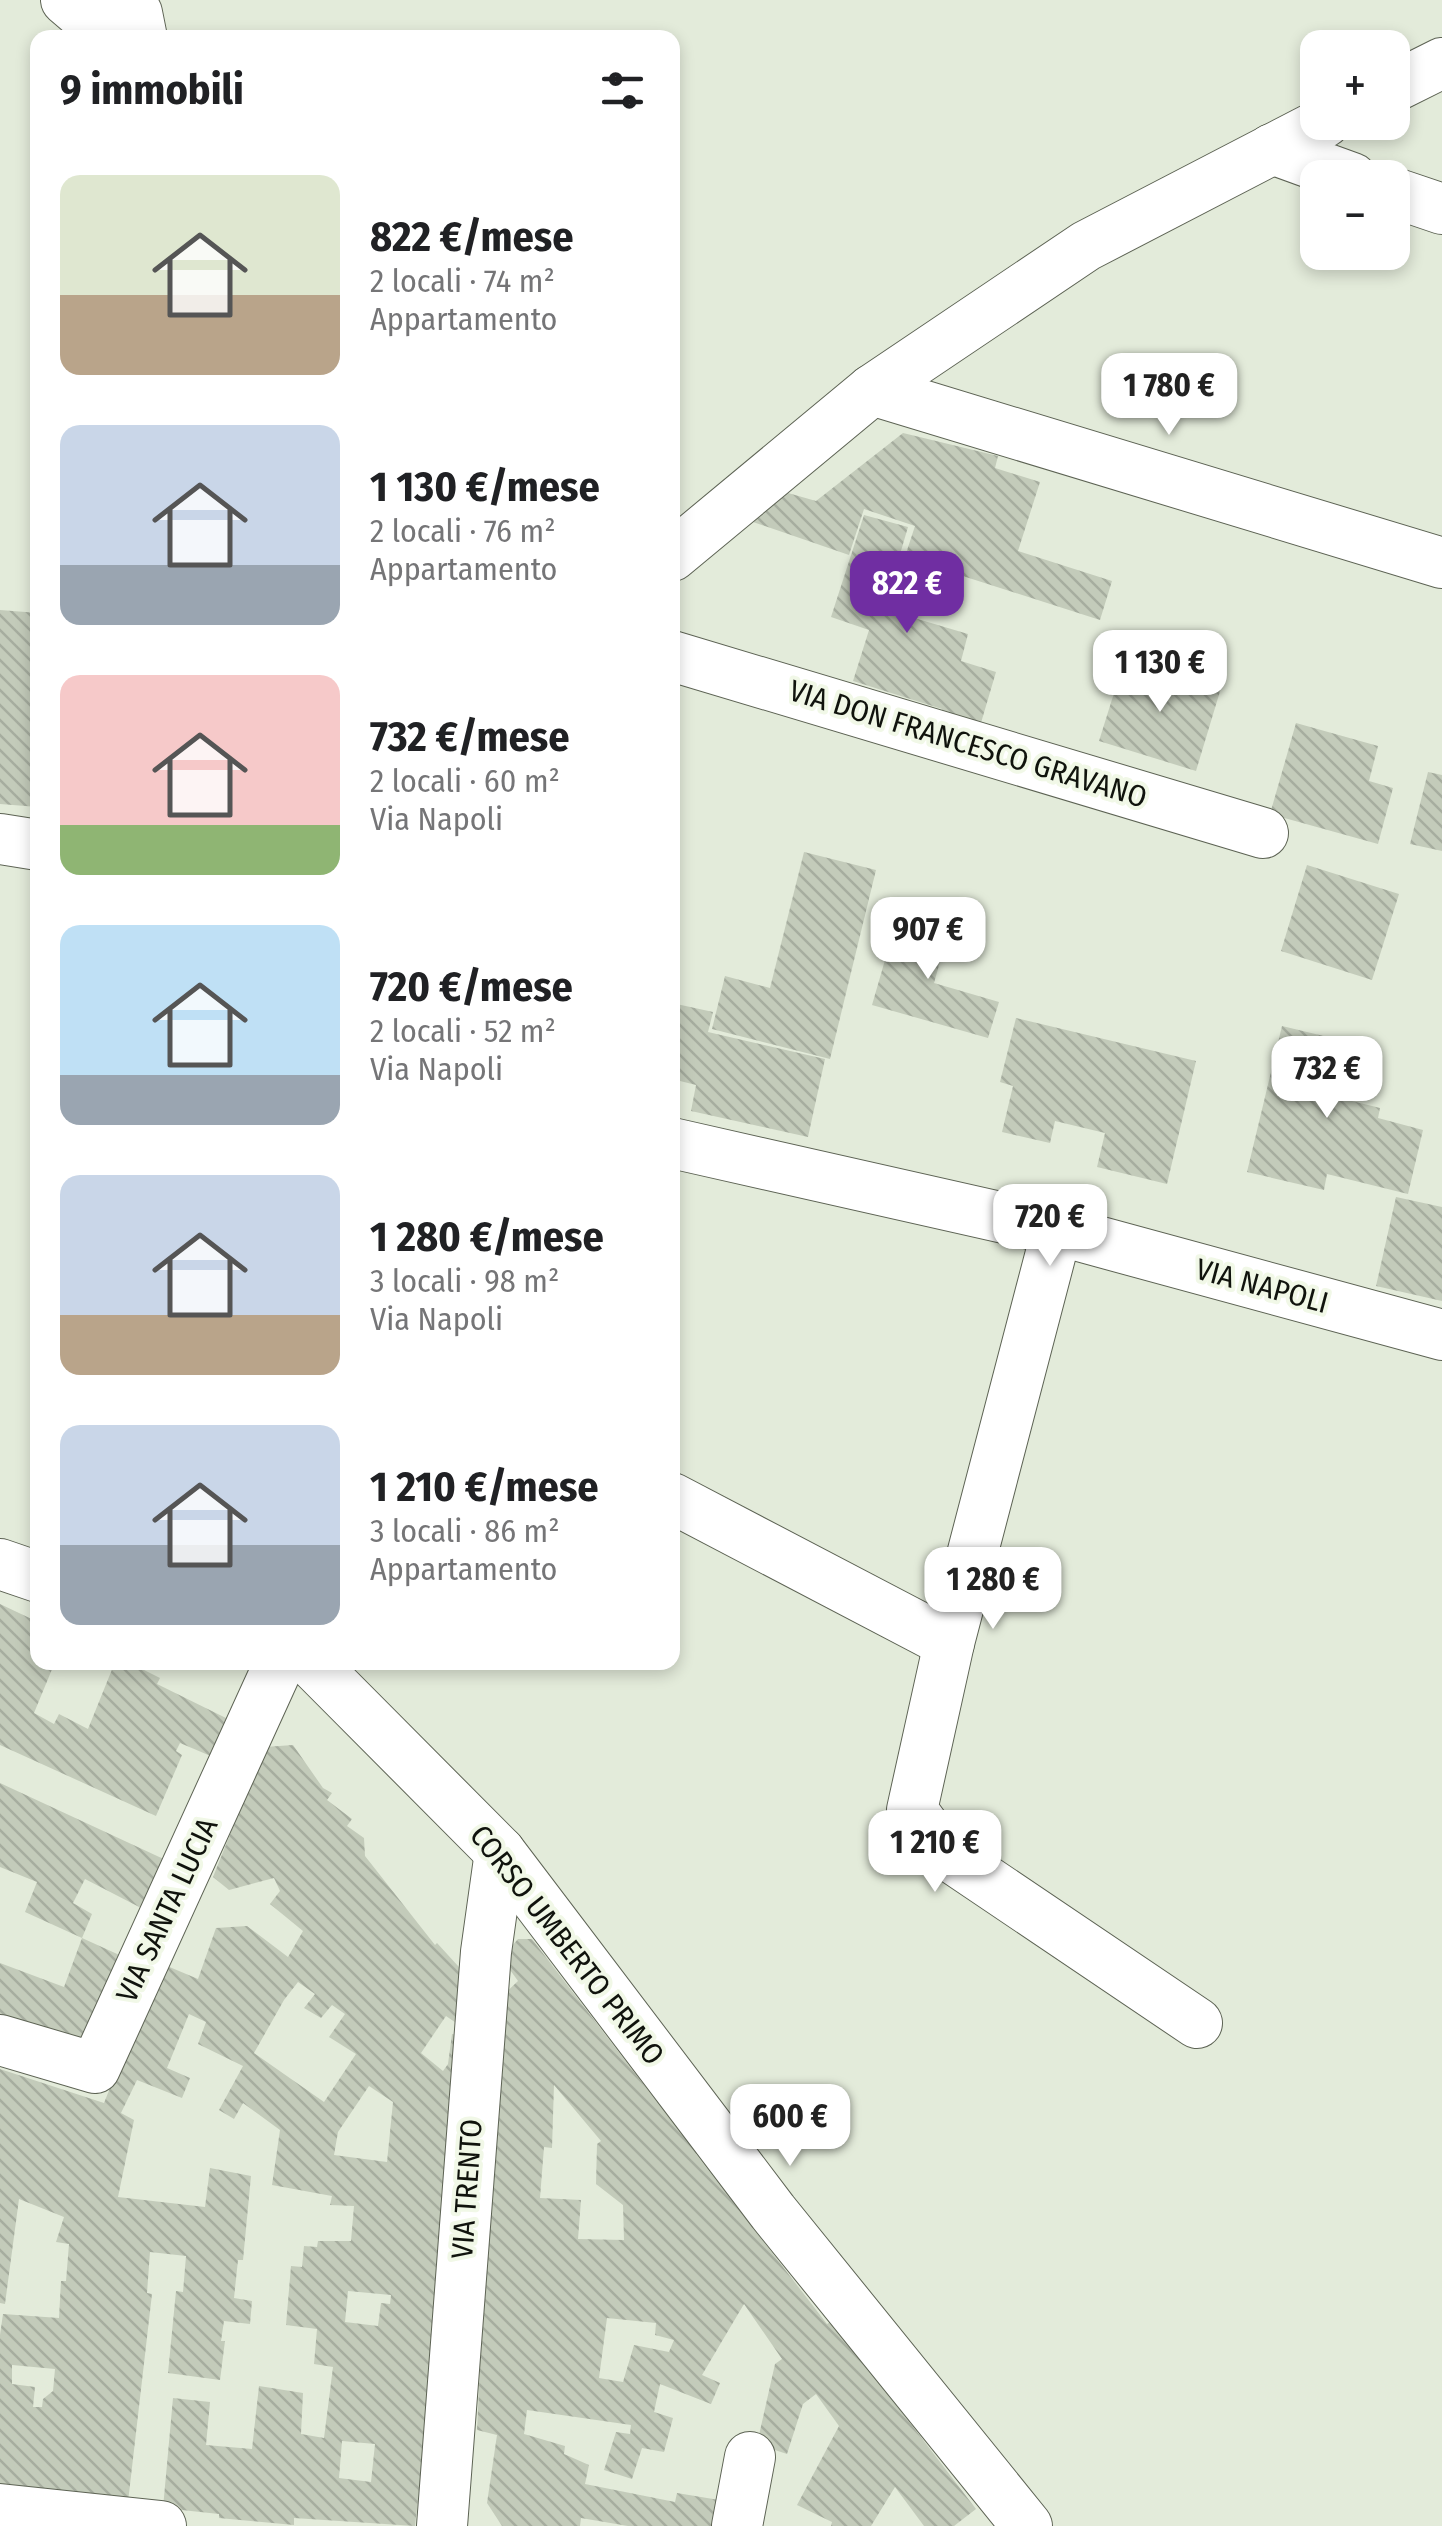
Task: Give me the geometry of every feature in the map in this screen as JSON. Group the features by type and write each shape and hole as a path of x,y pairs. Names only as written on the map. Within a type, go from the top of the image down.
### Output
{"street":[{"path":"66,0 80,12 142,17"},
{"path":"1410,79 1442,63"},
{"path":"680,549 872,390 1086,246 1300,134"},
{"path":"1272,149 1302,160"},
{"path":"1410,198 1442,209"},
{"path":"872,390 1442,563"},
{"name":"VIA DON FRANCESCO GRAVANO","path":"680,658 1263,833"},
{"path":"0,839 30,844"},
{"name":"VIA NAPOLI","path":"680,1145 1058,1230 1442,1335"},
{"path":"1058,1230 949,1643 912,1810 942,1851 1197,2023"},
{"path":"680,1502 949,1643"},
{"path":"0,1564 30,1574"},
{"name":"VIA SANTA LUCIA","path":"0,2040 95,2068 276,1670"},
{"name":"CORSO UMBERTO PRIMO","path":"319,1670 500,1852 1005,2518"},
{"name":"VIA TRENTO","path":"442,2526 486,1952 500,1852"},
{"path":"737,2526 750,2457"},
{"path":"0,2509 161,2526"}],"building":[{"path":"903,433 998,456 995,468 1040,482 1018,551 1112,581 1100,620 941,569 927,611 891,599 915,526 864,509 849,555 753,522 781,491 816,501"},
{"path":"864,515 908,527 884,609 968,634 961,661 996,672 978,733 939,721 942,709 853,681 869,630 831,617"},
{"path":"0,610 30,612 30,806 0,804"},
{"path":"1125,658 1221,688 1196,771 1099,741"},
{"path":"1296,723 1378,746 1369,781 1393,788 1378,844 1270,814"},
{"path":"1428,772 1442,775 1442,851 1410,844"},
{"path":"804,852 876,870 830,1059 712,1029 725,976 770,988"},
{"path":"1307,865 1399,894 1372,980 1281,951"},
{"path":"898,915 949,930 934,983 999,1002 988,1038 872,1005"},
{"path":"680,1005 713,1012 708,1032 825,1059 808,1137 691,1111 696,1085 680,1081"},
{"path":"1016,1018 1196,1061 1167,1184 1097,1167 1105,1133 1055,1121 1050,1143 1002,1132 1013,1086 1000,1082"},
{"path":"1282,1026 1361,1045 1348,1100 1380,1108 1378,1118 1423,1130 1408,1194 1327,1174 1324,1190 1247,1172"},
{"path":"1396,1197 1442,1207 1442,1301 1376,1286"},
{"path":"0,1604 30,1618 30,1670 52,1670 34,1713 54,1724 59,1714 88,1729 112,1670 144,1670 160,1678 157,1684 230,1720 213,1757 180,1743 176,1751 182,1755 156,1816 0,1745"},
{"path":"293,1745 323,1788 332,1793 327,1800 352,1819 347,1826 364,1838 365,1856 435,1945 469,1978 465,2029 446,2016 421,2053 443,2071 448,2064 452,2034 465,2036 430,2483 420,2482 415,2526 294,2518 294,2525 163,2508 173,2398 210,2402 206,2445 252,2449 259,2386 303,2393 301,2434 324,2438 333,2367 314,2364 317,2329 286,2325 291,2266 302,2267 304,2246 317,2247 318,2241 351,2241 354,2206 330,2205 332,2196 272,2185 280,2130 243,2103 234,2119 219,2110 243,2066 198,2044 206,2022 189,2014 167,2068 190,2078 182,2098 137,2080 121,2113 134,2120 118,2197 205,2207 210,2168 251,2176 243,2260 238,2260 234,2298 252,2301 250,2324 224,2321 220,2380 168,2373 176,2291 183,2292 186,2256 150,2252 147,2293 152,2294 128,2502 0,2490 3,2314 59,2318 69,2244 56,2242 64,2217 19,2199 5,2304 0,2303 0,2069 104,2103 160,1963 198,1979 216,1928 247,1926 288,1957 303,1931 270,1904 280,1891 274,1878 229,1890 213,1877 265,1747","holes":["298,1982 315,1994 304,2008 321,2018 332,2005 345,2014 329,2037 356,2054 324,2102 254,2053","369,2086 393,2102 387,2162 334,2155 338,2132","348,2291 391,2295 390,2304 381,2303 378,2326 345,2322","12,2365 55,2369 53,2391 43,2399 42,2407 33,2407 35,2387 12,2384","342,2441 375,2444 371,2482 339,2478"]},
{"path":"0,1783 170,1862 145,1910 85,1879 73,1903 92,1914 82,1938 25,1912 37,1882 0,1867"},
{"path":"82,1938 126,1958 88,2059 0,2037 0,1963 64,1987"},
{"path":"518,1939 532,1939 657,2102 666,2096 705,2147 696,2154 827,2324 832,2321 976,2509 954,2526 924,2526 895,2487 871,2526 831,2526 832,2522 797,2505 839,2426 816,2394 803,2404 787,2454 757,2444 775,2364 782,2359 744,2304 702,2375 720,2383 711,2404 660,2384 654,2412 673,2418 664,2452 642,2448 632,2479 604,2470 616,2432 630,2434 631,2425 527,2410 524,2434 565,2446 564,2454 589,2465 585,2484 675,2502 677,2493 731,2502 727,2526 628,2526 581,2518 580,2526 502,2526 487,2503 497,2435 477,2430 477,2365 493,2005 518,1981 508,1967 511,1947","holes":["554,2085 601,2141 597,2144 596,2184 623,2205 624,2240 578,2239 581,2200 540,2198 544,2147 552,2148","607,2318 656,2323 655,2335 674,2340 669,2352 634,2345 623,2382 599,2378"]}]}
